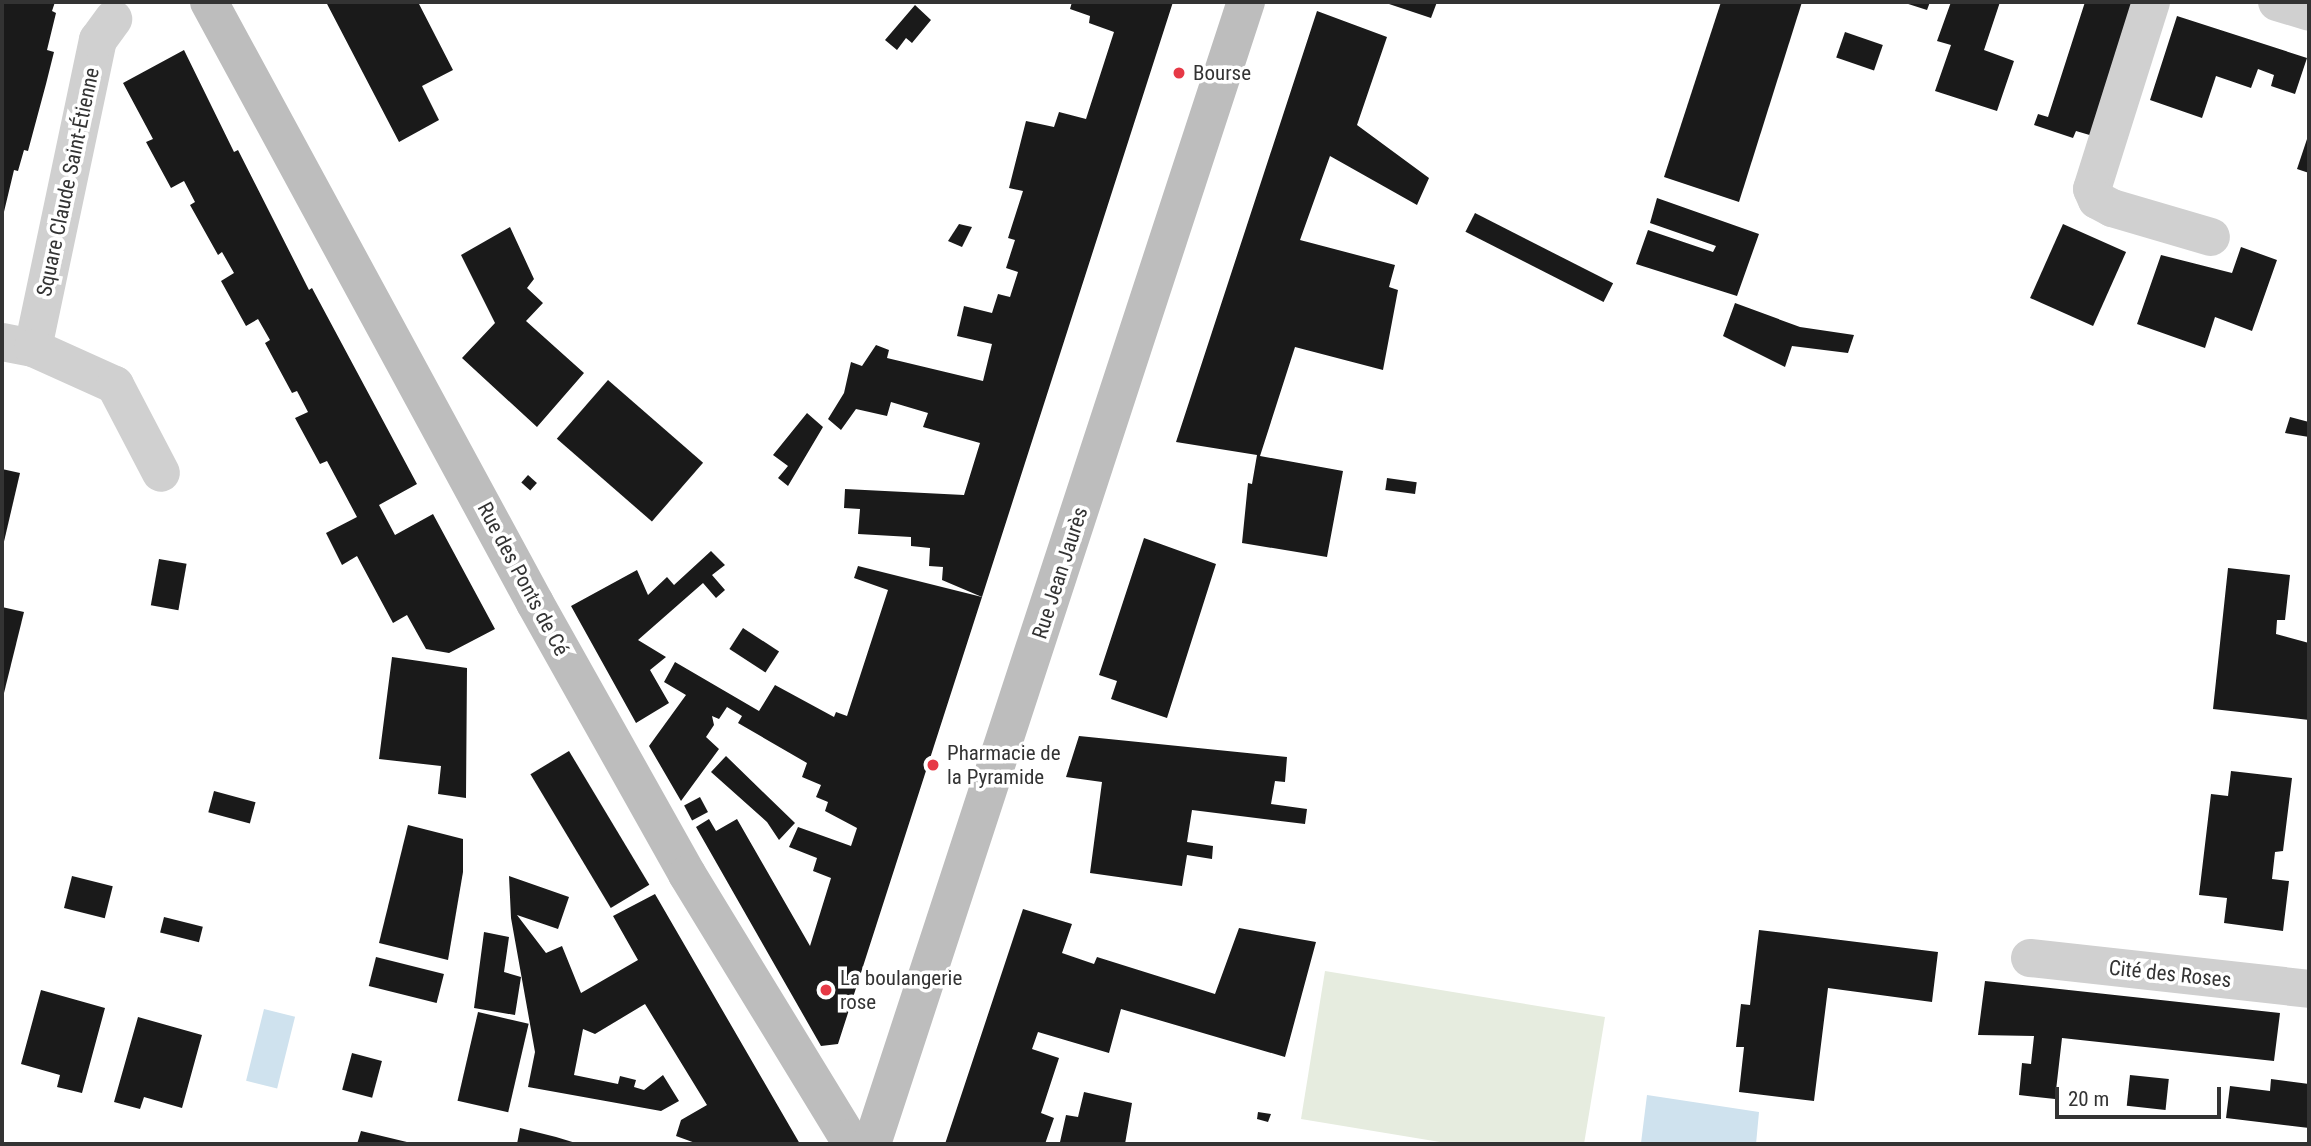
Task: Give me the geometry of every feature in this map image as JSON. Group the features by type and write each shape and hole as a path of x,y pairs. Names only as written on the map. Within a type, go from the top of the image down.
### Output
{"street":[{"name":"Rue des Ponts de Cé","path":"209,2 674,850 828,1106 857,1144"},
{"name":"Rue Jean Jaurès","path":"872,1144 1246,2"},
{"path":"2151,2 2092,189 2097,200 2112,208 2211,237"},
{"path":"2277,2 2309,12"},
{"name":"Square Claude Saint-Étienne","path":"113,19 98,40 17,345 115,385 161,473"},
{"name":"Cité des Roses","path":"2030,958 2309,989"}],"shaded area":[{"path":"1325,971 1605,1017 1584,1144 1452,1144 1301,1119"}],"water":[{"path":"264,1009 295,1017 277,1089 246,1081"},
{"path":"1647,1095 1759,1112 1756,1144 1641,1143"}],"building":[{"path":"2,2 55,2 52,11 56,13 47,50 54,52 46,84 28,151 24,150 18,171 14,170 3,216"},
{"path":"326,2 418,2 453,70 422,86 439,120 399,142"},
{"path":"1072,2 1173,2 982,597 942,580 943,567 929,566 930,548 911,546 911,537 858,534 860,509 844,508 845,489 964,495 980,443 923,427 928,413 891,402 887,416 856,409 841,430 828,419 844,393 851,362 862,366 876,345 889,350 887,358 983,381 992,344 957,336 964,306 992,313 998,294 1010,297 1018,272 1006,268 1015,240 1008,238 1023,191 1009,188 1026,121 1054,127 1059,112 1086,119 1114,32 1089,23 1090,16 1070,9"},
{"path":"1383,2 1437,2 1431,18"},
{"path":"1721,2 1802,2 1739,202 1664,177"},
{"path":"1902,2 1930,2 1927,10"},
{"path":"1951,2 2000,2 1984,50 2014,61 1997,111 1935,91 1951,45 1937,41"},
{"path":"2085,2 2135,2 2093,136 2076,131 2073,138 2034,125 2038,114 2048,117"},
{"path":"915,5 931,20 912,43 906,38 897,50 885,40"},
{"path":"1317,11 1387,37 1357,125 1429,178 1417,205 1330,156 1300,240 1395,265 1389,287 1398,290 1383,370 1295,347 1260,456 1343,471 1327,557 1242,543 1248,483 1252,484 1257,455 1176,442"},
{"path":"2177,16 2307,58 2295,94 2271,86 2274,75 2258,69 2251,88 2216,76 2202,118 2150,100"},
{"path":"1845,32 1883,45 1874,71 1836,58"},
{"path":"184,50 234,152 238,150 309,290 312,288 417,484 379,505 395,535 433,514 495,629 449,653 426,649 407,615 393,623 357,556 342,565 326,533 357,517 327,461 320,464 295,418 308,412 297,391 292,393 265,343 270,340 258,319 246,326 221,281 234,273 222,252 218,255 190,205 195,202 184,181 171,188 146,142 153,139 123,83"},
{"path":"2309,133 2309,173 2297,169"},
{"path":"1657,198 1759,234 1737,296 1636,264 1648,230 1713,252 1716,246 1650,223"},
{"path":"1475,213 1613,283 1604,302 1465,232"},
{"path":"959,224 972,227 962,247 948,241"},
{"path":"2063,224 2126,252 2093,326 2030,298"},
{"path":"510,227 534,279 527,288 543,303 526,321 584,373 537,427 462,358 495,323 461,255"},
{"path":"2241,247 2277,260 2252,331 2215,317 2205,348 2137,324 2161,255 2232,273"},
{"path":"1735,303 1800,327 1854,335 1848,353 1792,346 1785,367 1723,336"},
{"path":"608,380 703,463 652,522 557,439"},
{"path":"807,413 823,427 788,486 778,478 788,466 773,455"},
{"path":"2290,417 2309,422 2309,437 2285,433"},
{"path":"2,469 20,473 3,546 2,546"},
{"path":"528,475 537,483 530,490 521,482"},
{"path":"1387,478 1417,482 1415,494 1385,490"},
{"path":"1144,538 1216,564 1167,718 1111,699 1117,681 1099,675"},
{"path":"711,551 725,565 712,575 725,590 716,598 703,583 638,640 666,657 650,670 669,703 636,723 571,606 637,570 648,595 667,577 674,585"},
{"path":"159,559 187,564 178,610 151,605"},
{"path":"858,566 982,597 838,1044 821,1046 696,827 709,819 716,831 737,819 810,946 831,878 813,871 817,858 789,847 798,827 851,846 857,828 825,811 828,802 816,797 821,785 802,777 807,763 738,723 742,716 727,707 719,719 712,716 714,725 706,737 719,749 681,801 649,746 686,695 664,682 675,662 759,711 775,685 834,717 836,712 847,716 888,590 854,578"},
{"path":"2228,568 2290,575 2285,620 2277,620 2276,634 2309,643 2309,720 2213,709"},
{"path":"2,607 24,612 3,697 2,697"},
{"path":"743,628 779,651 765,672 729,649"},
{"path":"392,657 467,668 466,798 438,794 441,766 379,759"},
{"path":"1079,736 1287,757 1285,782 1275,781 1271,804 1307,809 1305,824 1192,810 1187,842 1213,846 1212,859 1187,855 1182,886 1090,873 1102,782 1066,777"},
{"path":"569,751 649,885 611,908 530,774"},
{"path":"726,756 795,823 779,840 767,822 711,772"},
{"path":"2231,771 2292,778 2283,851 2275,852 2272,879 2289,881 2283,931 2224,923 2227,898 2199,895 2211,794 2228,796"},
{"path":"214,791 256,802 250,823 208,812"},
{"path":"700,797 708,812 692,820 684,805"},
{"path":"408,825 463,839 463,872 448,960 379,943"},
{"path":"72,876 113,886 105,918 64,908"},
{"path":"509,876 569,897 558,929 517,915 546,953 562,946 581,993 638,960 613,916 655,894 800,1144 698,1144 676,1136 681,1120 707,1105 645,1004 595,1034 583,1029 574,1075 618,1084 620,1076 636,1080 634,1087 644,1090 663,1075 679,1101 661,1111 528,1087 535,1052 511,918"},
{"path":"1023,909 1072,924 1062,953 1094,964 1097,957 1215,994 1239,928 1316,942 1285,1057 1121,1009 1109,1053 1038,1032 1032,1049 1059,1058 1041,1113 1054,1118 1045,1144 945,1144"},
{"path":"164,917 203,927 199,942 160,933"},
{"path":"1759,930 1938,952 1932,1002 1828,988 1814,1101 1739,1092 1744,1047 1736,1047 1741,1004 1750,1005"},
{"path":"484,932 509,937 504,972 521,977 515,1015 474,1008"},
{"path":"376,957 444,974 437,1003 369,986"},
{"path":"1985,981 2280,1013 2274,1061 2062,1038 2055,1099 2019,1095 2022,1063 2031,1064 2034,1036 1978,1035"},
{"path":"41,990 105,1008 82,1093 57,1087 60,1075 21,1064"},
{"path":"478,1012 529,1024 508,1112 458,1101"},
{"path":"138,1017 202,1035 182,1108 144,1097 140,1109 114,1102"},
{"path":"352,1053 382,1061 372,1098 342,1090"},
{"path":"2130,1075 2169,1079 2166,1110 2127,1106"},
{"path":"2271,1079 2309,1084 2309,1128 2226,1118 2230,1086 2270,1091"},
{"path":"1084,1092 1132,1103 1125,1144 1060,1142 1066,1115 1078,1117"},
{"path":"1258,1112 1271,1114 1268,1122 1257,1119"},
{"path":"520,1128 556,1137 579,1144 517,1144"},
{"path":"361,1131 411,1143 411,1144 357,1144"}],"place":[{"name":"Bourse","path":"1179,73"},
{"name":"Pharmacie de la Pyramide","path":"933,765"},
{"name":"La boulangerie rose","path":"826,990"}]}
